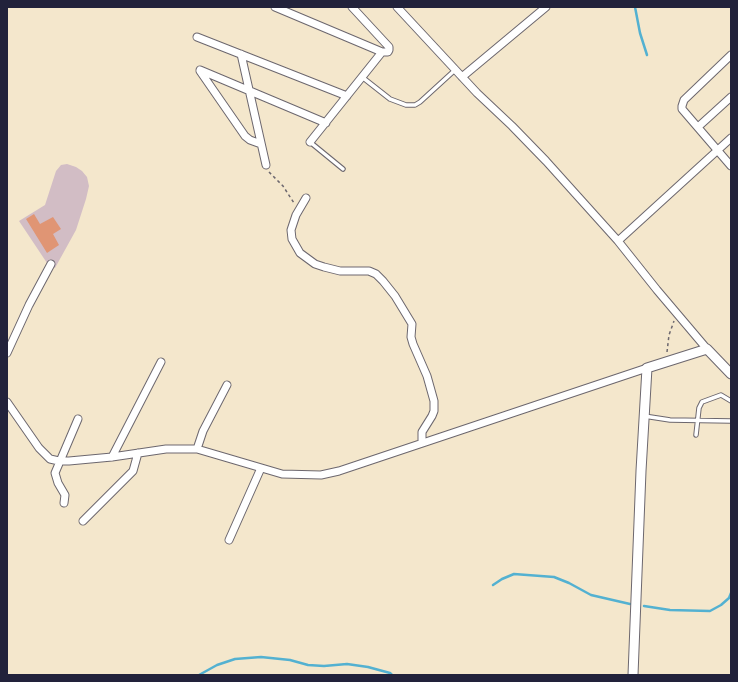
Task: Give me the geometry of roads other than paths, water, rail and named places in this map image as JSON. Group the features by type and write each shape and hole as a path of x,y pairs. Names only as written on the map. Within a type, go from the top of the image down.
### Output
{"street":[{"path":"275,7 382,52 388,52 389,46 352,7"},
{"path":"397,7 455,70 529,142 618,241 707,349 731,374"},
{"path":"462,77 546,7"},
{"path":"197,37 347,96"},
{"path":"310,142 382,52"},
{"path":"241,54 266,165"},
{"path":"731,55 682,103 682,109 731,166"},
{"path":"261,144 250,140 245,136 200,70 326,123"},
{"path":"698,127 731,97"},
{"path":"618,241 731,138"},
{"path":"306,198 294,219 291,230 292,239 300,253 315,264 324,268 340,271 369,271 376,274 395,296 412,324 411,337 427,376 434,401 434,411 422,432 422,443"},
{"path":"7,353 29,305 51,264"},
{"path":"7,402 39,448 50,459 69,462 166,449 197,449 282,474 321,475 339,471 707,349"},
{"path":"112,457 162,362"},
{"path":"633,675 647,368"},
{"path":"197,449 203,431 227,385"},
{"path":"64,503 65,495 58,483 55,473 78,419"},
{"path":"83,521 133,471 138,452"},
{"path":"229,540 261,468"}],"lane":[{"path":"362,77 390,99 406,105 415,105 455,70"},
{"path":"310,142 343,169"},
{"path":"696,435 699,405 703,401 721,395 731,401"},
{"path":"644,416 670,420 731,421"}],"waterway":[{"path":"635,7 640,33 647,55"},
{"path":"493,585 514,574 554,577 591,595 630,604"},
{"path":"644,606 670,610 710,611 721,605 729,598 731,593"},
{"path":"199,675 217,665 235,659 261,657 290,660 308,665 324,666 347,664 368,667 390,673 392,675"}]}
